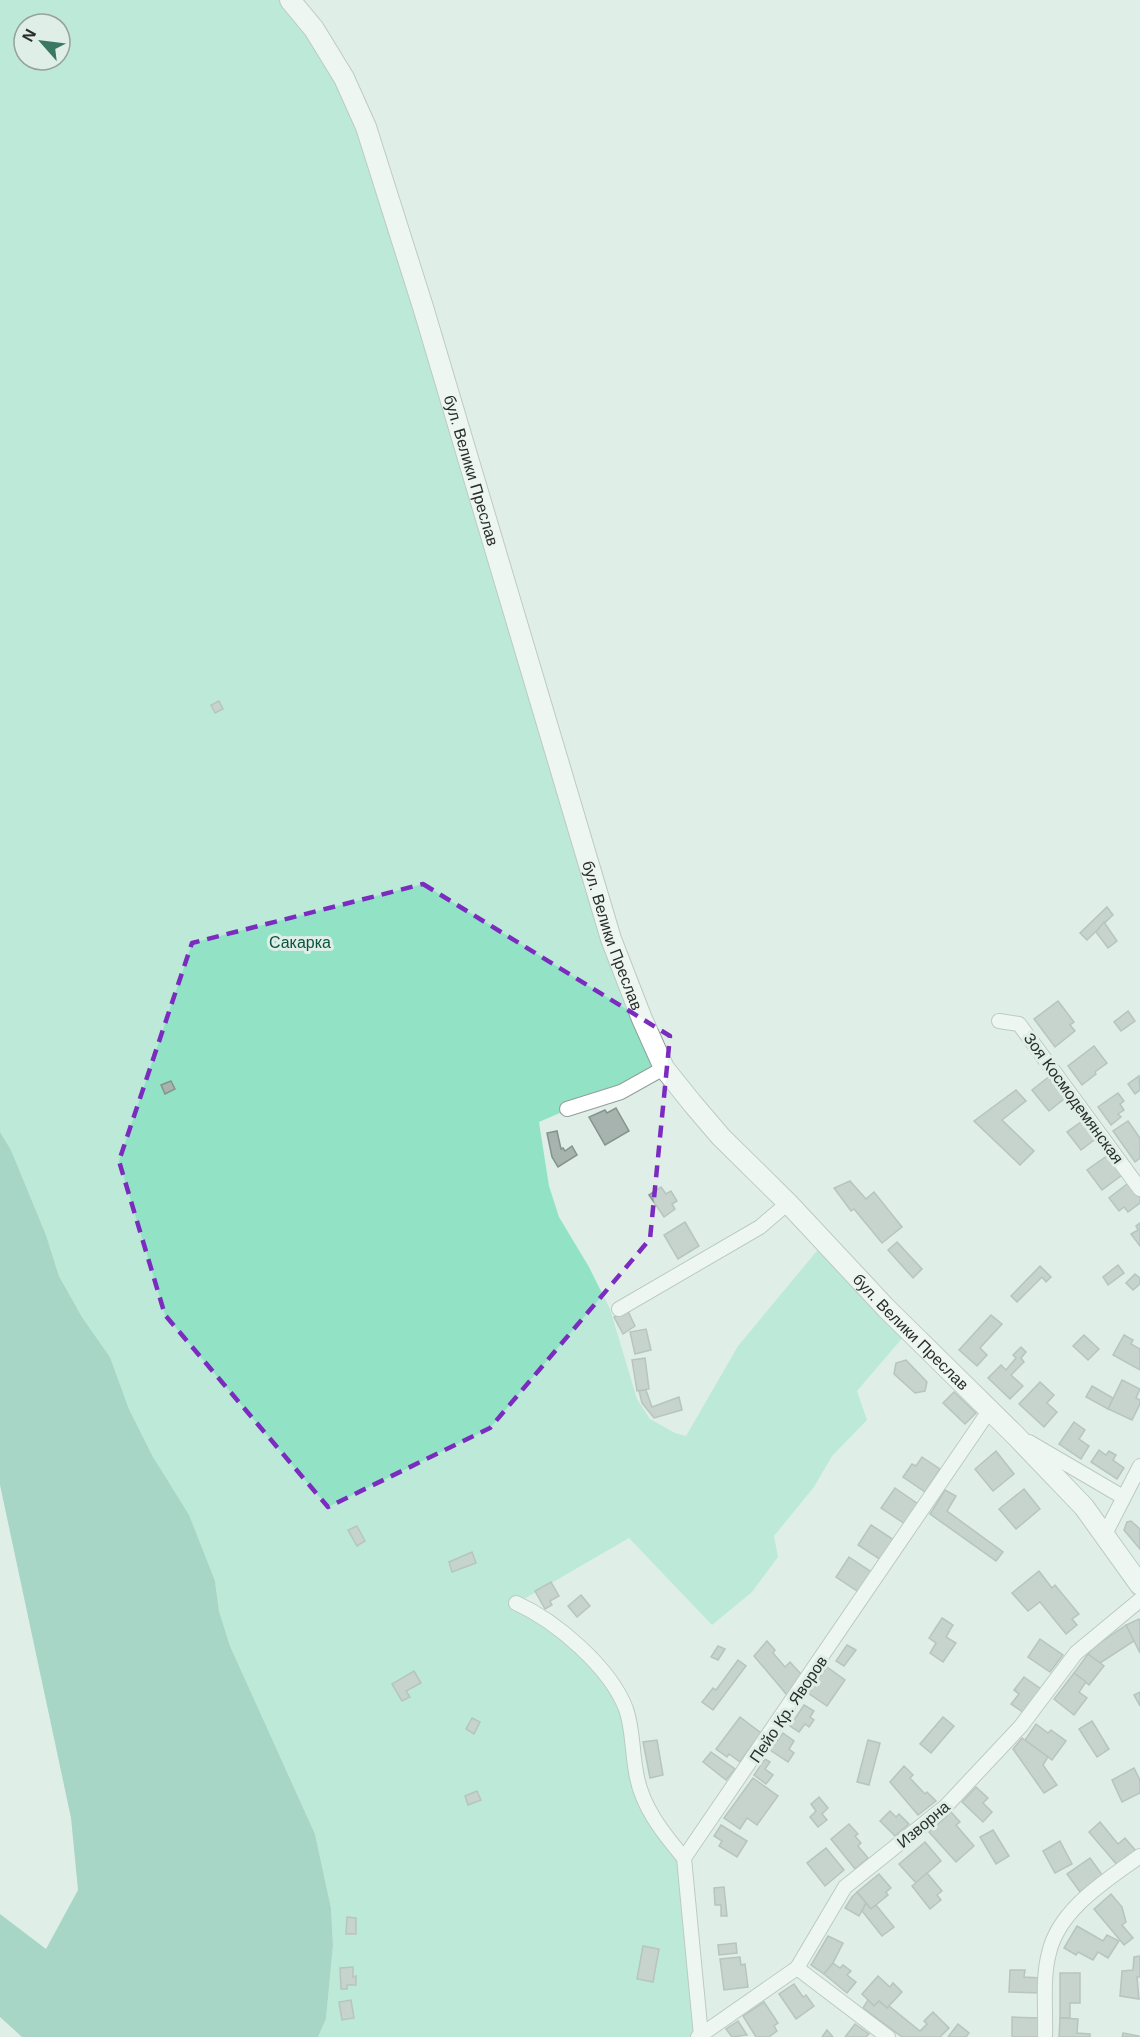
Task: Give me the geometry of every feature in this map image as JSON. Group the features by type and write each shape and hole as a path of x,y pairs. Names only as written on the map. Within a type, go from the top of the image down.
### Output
{"main road":[{"name":"бул. Велики Преслав","path":"290,0 314,29 344,78 366,127 407,255 611,939 664,1068 721,1137 788,1203 886,1308 1014,1434 1084,1507 1104,1536 1136,1573"}],"street":[{"name":"Зоя Космодемянская","path":"999,1022 1019,1024 1140,1189"},
{"path":"567,1109 621,1092 664,1068"},
{"path":"619,1309 760,1227 788,1203"},
{"name":"Пейо Кр. Яворов","path":"684,1858 989,1411"},
{"path":"1014,1434 1123,1497"},
{"path":"1104,1536 1140,1466"},
{"name":"Изворна","path":"699,2036 797,1968 845,1887 946,1806 1021,1726 1076,1653 1140,1600"},
{"path":"516,1603 533,1611 584,1651 611,1681 626,1710 636,1774 645,1802 657,1825 684,1858 699,2036"},
{"path":"1045,2037 1046,1973 1049,1952 1062,1922 1086,1899 1140,1856"},
{"path":"797,1968 888,2037"}],"highlighted area":[{"path":"423,884 670,1036 650,1239 490,1428 328,1507 165,1315 119,1161 192,943"}],"green space":[{"name":"Сакарка","path":"0,0 290,0 344,78 611,939 664,1068 539,1122 549,1186 559,1217 589,1267 610,1309 637,1399 650,1419 675,1433 686,1436 738,1346 821,1246 904,1336 857,1391 867,1420 832,1456 814,1487 774,1536 778,1557 752,1592 712,1625 629,1538 517,1603 584,1651 626,1710 636,1774 684,1858 698,2037 318,2037 326,2019 333,1945 331,1908 315,1834 230,1646 219,1611 215,1581 129,1409 110,1357 82,1317 59,1276 46,1235 11,1150 0,1132"},
{"path":"0,1132 11,1150 46,1235 59,1276 82,1317 110,1357 129,1409 153,1457 189,1515 215,1581 219,1611 230,1646 315,1834 331,1908 333,1945 326,2019 318,2037 22,2037 0,2017 0,1914 46,1949 78,1890 71,1818 0,1485"}],"building":[{"path":"219,701 223,709 215,713 211,705"},
{"path":"1107,907 1113,915 1087,940 1080,933"},
{"path":"1104,922 1117,941 1108,948 1096,932"},
{"path":"1058,1001 1074,1022 1070,1025 1075,1031 1055,1047 1034,1019"},
{"path":"1128,1011 1135,1021 1121,1031 1114,1022"},
{"path":"1094,1046 1107,1063 1082,1085 1068,1066"},
{"path":"1051,1075 1068,1096 1049,1111 1032,1090"},
{"path":"1139,1076 1140,1090 1135,1094 1128,1084"},
{"path":"171,1081 175,1089 165,1094 161,1085"},
{"path":"1016,1090 1026,1101 1002,1120 1034,1151 1020,1165 974,1121"},
{"path":"1118,1093 1124,1101 1120,1104 1124,1110 1118,1114 1121,1117 1111,1125 1098,1107"},
{"path":"616,1108 629,1131 605,1145 589,1117 605,1110 607,1113"},
{"path":"1085,1119 1098,1137 1081,1150 1067,1132"},
{"path":"1128,1121 1140,1138 1140,1158 1135,1162 1113,1131"},
{"path":"557,1131 561,1149 565,1151 572,1146 577,1155 558,1167 552,1157 547,1133"},
{"path":"1111,1153 1126,1172 1102,1190 1087,1170"},
{"path":"850,1181 866,1199 874,1192 902,1227 882,1243 854,1209 851,1211 834,1188"},
{"path":"1131,1181 1140,1194 1140,1203 1128,1212 1124,1207 1119,1211 1109,1198"},
{"path":"661,1187 666,1194 671,1191 677,1201 672,1204 675,1209 664,1217 649,1195"},
{"path":"685,1222 699,1246 678,1259 664,1235"},
{"path":"1140,1223 1140,1246 1131,1234 1138,1230 1136,1226"},
{"path":"897,1242 922,1269 913,1278 888,1250"},
{"path":"1118,1265 1124,1273 1108,1285 1103,1277"},
{"path":"1040,1266 1051,1277 1046,1282 1042,1277 1017,1302 1011,1296"},
{"path":"1135,1274 1140,1278 1140,1284 1133,1290 1126,1283"},
{"path":"627,1309 635,1326 623,1334 614,1317"},
{"path":"991,1315 1002,1324 980,1348 987,1355 977,1366 959,1350"},
{"path":"646,1329 651,1350 635,1354 630,1332"},
{"path":"1084,1335 1099,1349 1088,1360 1073,1346"},
{"path":"1124,1335 1133,1340 1131,1344 1140,1349 1140,1370 1113,1355"},
{"path":"1021,1347 1026,1352 1021,1358 1024,1362 1011,1375 1023,1386 1010,1399 988,1378 1001,1365 1006,1370 1016,1358 1013,1355"},
{"path":"645,1358 649,1389 637,1391 632,1360"},
{"path":"906,1360 927,1382 925,1391 915,1393 894,1374 896,1363"},
{"path":"1122,1380 1140,1389 1136,1398 1140,1400 1140,1404 1132,1420 1108,1409"},
{"path":"1040,1382 1054,1395 1047,1403 1057,1412 1044,1427 1019,1404"},
{"path":"1092,1386 1113,1398 1108,1409 1086,1397"},
{"path":"646,1390 652,1407 679,1397 682,1410 654,1418 642,1403 639,1391"},
{"path":"954,1392 976,1413 965,1424 943,1403"},
{"path":"1074,1422 1085,1430 1079,1439 1089,1446 1081,1459 1059,1444"},
{"path":"1099,1450 1106,1455 1109,1451 1116,1455 1113,1460 1124,1468 1117,1479 1091,1462"},
{"path":"996,1451 1014,1474 993,1491 975,1469"},
{"path":"922,1457 940,1469 925,1492 903,1477 912,1464 916,1466"},
{"path":"895,1488 918,1504 905,1524 881,1508"},
{"path":"1024,1489 1040,1509 1016,1529 999,1509"},
{"path":"945,1490 956,1496 947,1511 1003,1552 996,1561 930,1514"},
{"path":"1131,1521 1140,1529 1140,1549 1124,1530 1127,1522"},
{"path":"871,1525 894,1540 881,1560 858,1545"},
{"path":"357,1526 365,1541 357,1546 348,1530"},
{"path":"472,1552 476,1563 452,1572 449,1562"},
{"path":"849,1557 873,1573 860,1593 836,1577"},
{"path":"1039,1571 1052,1588 1055,1585 1079,1614 1072,1619 1077,1625 1066,1634 1040,1602 1028,1611 1012,1593"},
{"path":"551,1582 559,1596 550,1601 552,1605 545,1609 535,1591"},
{"path":"581,1595 590,1606 577,1617 568,1606"},
{"path":"942,1618 953,1625 946,1637 956,1643 943,1662 930,1653 936,1643 929,1638"},
{"path":"1139,1619 1140,1622 1140,1653 1126,1625"},
{"path":"1126,1625 1134,1641 1100,1663 1088,1654 1094,1647"},
{"path":"1040,1639 1063,1655 1050,1672 1028,1657"},
{"path":"767,1641 775,1650 773,1653 785,1667 790,1662 802,1675 787,1695 754,1656"},
{"path":"847,1645 856,1650 844,1666 836,1661"},
{"path":"718,1646 725,1649 718,1660 711,1657"},
{"path":"1088,1654 1104,1666 1089,1685 1074,1673"},
{"path":"738,1660 746,1666 713,1710 702,1702 713,1688 716,1690"},
{"path":"827,1667 845,1680 827,1706 808,1693"},
{"path":"414,1671 421,1683 406,1691 410,1697 402,1701 392,1684"},
{"path":"1074,1673 1086,1682 1079,1692 1087,1698 1074,1715 1054,1699"},
{"path":"1024,1677 1041,1689 1024,1713 1011,1704 1019,1694 1014,1690"},
{"path":"1140,1692 1140,1706 1134,1695"},
{"path":"804,1705 814,1711 810,1717 814,1720 809,1727 805,1724 799,1732 790,1726"},
{"path":"740,1717 761,1733 740,1762 716,1749"},
{"path":"943,1717 954,1726 931,1753 920,1744"},
{"path":"472,1718 480,1722 474,1734 466,1729"},
{"path":"1092,1721 1109,1749 1097,1757 1079,1729"},
{"path":"1036,1724 1048,1733 1051,1730 1066,1741 1052,1760 1025,1740"},
{"path":"783,1733 794,1741 789,1749 794,1753 788,1762 770,1750"},
{"path":"1022,1738 1048,1757 1043,1765 1057,1785 1044,1793 1013,1749"},
{"path":"657,1740 663,1775 650,1778 643,1742"},
{"path":"868,1740 880,1743 869,1785 857,1782"},
{"path":"711,1752 735,1769 726,1780 703,1762"},
{"path":"765,1759 770,1762 765,1769 773,1775 766,1784 754,1775"},
{"path":"904,1766 913,1775 910,1778 925,1794 927,1792 936,1801 918,1815 890,1782"},
{"path":"1134,1768 1140,1780 1140,1793 1122,1802 1112,1780"},
{"path":"753,1778 778,1796 757,1825 747,1818 740,1829 724,1818"},
{"path":"976,1787 988,1798 983,1803 992,1812 983,1822 962,1802"},
{"path":"477,1791 481,1800 468,1805 465,1796"},
{"path":"819,1797 828,1808 822,1814 827,1820 818,1827 810,1817 816,1811 811,1804"},
{"path":"890,1811 896,1817 899,1814 909,1824 895,1836 880,1821"},
{"path":"951,1812 960,1822 956,1825 974,1846 956,1862 929,1832"},
{"path":"1100,1822 1118,1844 1125,1838 1136,1851 1118,1866 1089,1832"},
{"path":"849,1824 858,1834 855,1836 861,1843 858,1846 868,1858 855,1869 831,1839"},
{"path":"721,1825 747,1841 737,1857 719,1846 722,1841 714,1836"},
{"path":"993,1830 1009,1856 996,1864 980,1837"},
{"path":"1060,1841 1072,1864 1055,1873 1043,1851"},
{"path":"925,1842 941,1861 916,1883 899,1864"},
{"path":"826,1848 844,1870 825,1886 807,1863"},
{"path":"1090,1858 1103,1876 1080,1892 1067,1874"},
{"path":"927,1873 942,1891 937,1895 941,1900 930,1909 912,1886"},
{"path":"879,1874 891,1888 886,1892 888,1895 871,1909 857,1892"},
{"path":"724,1887 727,1916 721,1916 721,1905 715,1905 714,1888"},
{"path":"857,1892 866,1903 859,1916 845,1908"},
{"path":"1111,1894 1122,1907 1126,1922 1122,1925 1133,1938 1124,1945 1094,1909"},
{"path":"866,1903 871,1909 876,1905 894,1927 882,1936 862,1911"},
{"path":"347,1917 356,1918 356,1934 346,1934"},
{"path":"1077,1926 1103,1941 1107,1935 1119,1941 1108,1958 1098,1952 1093,1960 1078,1952 1076,1955 1064,1948"},
{"path":"828,1936 843,1943 833,1963 824,1974 811,1965"},
{"path":"736,1943 737,1953 719,1955 718,1945"},
{"path":"643,1946 659,1949 653,1982 637,1979"},
{"path":"1140,1956 1140,1977 1137,1977 1139,1999 1120,1996 1122,1971 1133,1970 1134,1957"},
{"path":"740,1957 741,1965 745,1964 748,1987 724,1990 720,1959"},
{"path":"833,1963 840,1968 843,1965 851,1971 847,1975 856,1982 847,1993 824,1974"},
{"path":"353,1967 356,1985 347,1985 347,1989 341,1989 340,1968"},
{"path":"1010,1970 1025,1970 1024,1977 1041,1978 1040,1993 1009,1992"},
{"path":"1060,1973 1080,1973 1080,2003 1070,2003 1070,2018 1060,2018"},
{"path":"878,1976 890,1987 893,1983 902,1992 887,2008 879,2001 874,2006 862,1994"},
{"path":"794,1984 803,1997 806,1995 814,2006 796,2019 779,1994"},
{"path":"351,2000 354,2018 342,2020 339,2002"},
{"path":"868,2000 874,2006 879,2001 887,2008 889,2006 920,2031 927,2024 924,2021 933,2012 949,2028 940,2037 902,2037 863,2008"},
{"path":"764,2002 778,2023 774,2026 777,2031 769,2037 756,2037 743,2016"},
{"path":"1012,2017 1040,2018 1040,2037 1012,2037"},
{"path":"1060,2018 1078,2019 1077,2033 1090,2034 1090,2037 1059,2037"},
{"path":"738,2021 747,2035 732,2037 726,2029"},
{"path":"855,2024 869,2034 866,2037 845,2037"},
{"path":"958,2024 969,2033 966,2037 948,2037"},
{"path":"827,2030 833,2037 822,2037"},
{"path":"1123,2033 1139,2036 1139,2037 1122,2037"}]}
